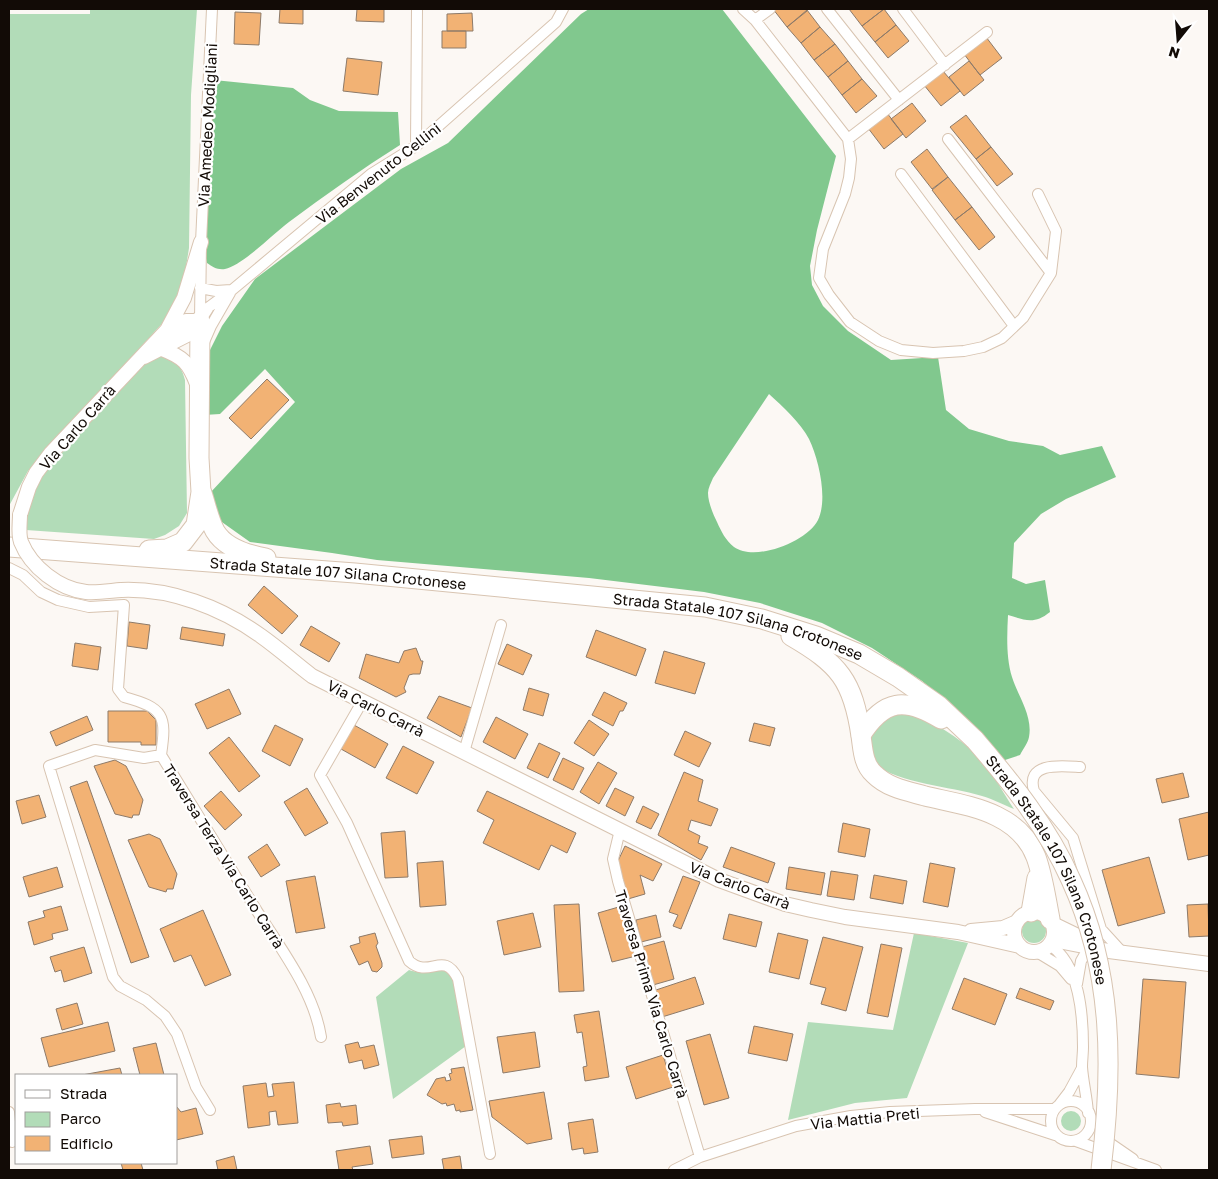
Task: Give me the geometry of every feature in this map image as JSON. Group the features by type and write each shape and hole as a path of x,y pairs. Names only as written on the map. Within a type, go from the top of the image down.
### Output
{"highway":[{"path":"98,553 166,549 183,542 196,525 201,492 200,321"},
{"path":"201,492 216,532 229,545 254,556 355,573"},
{"name":"Strada Statale 107 Silana Crotonese","path":"9,547 355,573 705,606 816,636 859,654 898,677 938,705 975,740 1012,783 1044,830 1071,880 1090,930 1103,984 1108,1030 1109,1080 1101,1170"},
{"path":"762,620 812,648 834,666 849,686 856,705 864,759 873,774 896,788 999,816 1016,827 1027,840 1036,856 1051,922"},
{"path":"861,735 869,722 882,710 894,706 909,705 925,709 975,740"},
{"path":"1024,917 1039,869"}],"main road":[{"path":"166,330 184,298 201,242"},
{"name":"Via Carlo Carrà","path":"200,321 186,321 166,330 76,425 36,473 29,487 20,515 20,541 36,566 51,578 60,584 88,592 141,589 173,595 215,610 260,636 312,676 719,880 785,904 845,917 958,932 1020,946"},
{"name":"Via Carlo Carrà","path":"137,361 187,335 200,321"},
{"path":"162,349 177,355 190,366 199,388"},
{"path":"1051,922 1054,935 1051,943 1037,952 1030,952 1020,946 1014,934 1024,917 1042,913 1051,922 1071,934 1116,952"},
{"name":"Via Carlo Carrà","path":"958,932 1003,928 1024,917"},
{"path":"1051,943 1209,964"}],"street":[{"name":"Via Amedeo Modigliani","path":"200,321 201,242 212,9"},
{"path":"416,146 417,9"},
{"name":"Via Benvenuto Cellini","path":"200,321 209,315 232,290 371,174 416,146 556,22 563,9"},
{"path":"743,9 755,20 848,139 851,159 849,178 845,194 823,249 819,278 828,296 850,322 879,341 901,350 934,353 964,351 983,347 1002,338 1023,318 1051,272 1056,231 1038,194"},
{"path":"755,20 770,9"},
{"path":"827,9 899,100"},
{"path":"903,9 945,64"},
{"path":"848,139 987,32"},
{"path":"948,138 1051,272"},
{"path":"901,174 1014,326"},
{"path":"200,288 216,291 232,290"},
{"name":"Via Benvenuto Cellini","path":"199,353 211,326 232,290"},
{"path":"9,568 22,575 41,592 58,600 89,607 124,604 141,589"},
{"name":"Traversa Terza Via Carlo Carrà","path":"124,604 118,689 124,697 140,701 157,710 164,724 160,754 289,963 310,1000 318,1020 321,1037"},
{"path":"464,752 501,625"},
{"path":"362,702 320,774 347,824 410,961 415,967 424,969 447,965 453,969 458,978 490,1154"},
{"path":"160,754 144,758 95,750 49,766 112,977 120,986 146,1000 165,1016 177,1034 196,1087 210,1110"},
{"path":"1080,767 1053,765 1046,767 1036,774 1032,786 1034,792 1072,838 1101,929 1116,952"},
{"name":"Traversa Prima Via Carlo Carrà","path":"620,830 613,859 618,882 700,1157"},
{"path":"1051,943 1069,966 1076,985 1083,1045 1082,1068 1091,1124 1082,1138 1076,1141"},
{"path":"1076,985 1081,961 1089,947"},
{"path":"1037,952 1060,966 1076,985"},
{"path":"1055,1134 1050,1121 1057,1107 1073,1086 1082,1068"},
{"name":"Via Mattia Preti","path":"674,1170 700,1157 796,1126 851,1116 890,1112 1057,1107 1072,1101 1084,1106 1088,1113"},
{"name":"Via Mattia Preti","path":"975,1109 1055,1134 1064,1140 1076,1141 1142,1165"},
{"path":"9,1112 12,1142"},
{"path":"1089,1129 1142,1165 1156,1170"}],"green space":[{"path":"90,9 197,9 191,95 189,248 183,286 168,317 28,471 9,506 9,14 90,14"},
{"path":"589,9 722,9 836,156 810,266 812,285 823,306 848,331 891,360 938,357 946,410 969,429 1009,441 1043,446 1060,455 1102,446 1116,477 1066,499 1041,514 1014,543 1012,578 1026,584 1045,580 1050,612 1034,620 1025,620 1008,615 1007,646 1010,670 1027,714 1030,729 1027,744 1020,755 1005,760 965,717 922,681 872,648 822,623 760,603 704,592 589,578 377,560 250,542 219,520 210,493 295,402 265,369 220,414 204,415 207,356 222,326 255,279 401,169 448,143 581,14","holes":["769,394 791,415 809,439 819,468 822,491 821,511 818,520 812,528 792,542 767,551 743,551 731,545 722,532 711,508 708,489 713,478"]},
{"path":"214,80 293,88 310,100 339,111 398,112 400,145 316,202 240,262 225,269 215,268 207,263 205,254"},
{"path":"158,355 176,363 185,380 187,513 179,526 165,535 154,539 26,530 24,521 28,501 48,465 137,366"},
{"path":"904,708 944,730 973,751 988,769 1014,809 982,796 898,776 874,764 870,735 876,724"},
{"path":"1034,919 1042,923 1046,931 1042,939 1034,943 1026,939 1022,931 1026,923"},
{"path":"914,933 968,943 907,1098 855,1103 788,1120 808,1022 893,1030"},
{"path":"444,968 453,975 466,1046 393,1099 376,997 409,970 422,972"},
{"path":"1071,1111 1078,1114 1081,1121 1078,1128 1071,1131 1064,1128 1061,1121 1064,1114"}],"building":[{"path":"280,9 303,9 303,24 279,23"},
{"path":"357,9 384,9 384,22 356,21"},
{"path":"773,9 805,9 807,11 787,27"},
{"path":"849,9 884,9 862,26"},
{"path":"884,9 896,25 875,42 862,26"},
{"path":"807,10 820,27 801,43 787,27"},
{"path":"235,12 261,13 259,45 234,44"},
{"path":"472,13 473,31 447,31 447,14"},
{"path":"896,25 909,41 888,58 875,42"},
{"path":"820,27 835,44 814,60 801,43"},
{"path":"442,31 466,31 466,48 442,48"},
{"path":"986,37 1002,58 980,75 964,54"},
{"path":"835,44 848,61 828,77 814,60"},
{"path":"347,58 382,62 378,95 343,91"},
{"path":"848,61 862,79 842,95 828,77"},
{"path":"969,61 984,80 964,96 949,77"},
{"path":"943,71 960,91 941,106 924,85"},
{"path":"862,79 877,96 856,113 842,95"},
{"path":"912,103 926,121 906,138 891,119"},
{"path":"887,113 903,134 884,149 868,128"},
{"path":"966,115 991,147 976,159 950,127"},
{"path":"991,147 1013,174 997,186 976,159"},
{"path":"927,149 948,177 932,189 911,162"},
{"path":"948,177 972,207 955,220 932,190"},
{"path":"972,207 995,237 979,250 955,220"},
{"path":"267,379 289,400 251,439 229,418"},
{"path":"264,586 298,616 282,634 248,605"},
{"path":"129,622 150,625 147,649 127,646"},
{"path":"311,626 340,643 329,662 300,645"},
{"path":"182,627 225,634 223,646 180,639"},
{"path":"596,630 646,649 636,676 586,657"},
{"path":"75,643 101,647 98,670 72,666"},
{"path":"507,644 532,655 523,675 498,664"},
{"path":"416,648 421,661 423,661 420,674 409,675 404,688 406,692 396,697 359,678 366,654 399,663 404,651"},
{"path":"664,651 705,663 695,694 655,683"},
{"path":"529,688 549,694 543,716 523,710"},
{"path":"229,689 241,714 207,729 195,704"},
{"path":"604,692 627,703 623,711 620,711 613,726 592,715"},
{"path":"439,696 472,708 461,737 427,718"},
{"path":"108,711 147,711 156,720 156,745 141,745 141,742 108,742"},
{"path":"87,716 93,730 56,746 50,732"},
{"path":"496,717 528,734 515,759 483,742"},
{"path":"589,720 609,734 594,756 574,743"},
{"path":"754,723 775,728 770,746 749,741"},
{"path":"275,725 303,739 290,766 262,751"},
{"path":"354,725 388,744 375,768 341,749"},
{"path":"685,731 711,743 699,767 674,755"},
{"path":"229,737 260,776 239,792 209,753"},
{"path":"539,743 560,753 548,778 527,768"},
{"path":"403,746 434,762 417,794 386,778"},
{"path":"563,758 584,768 573,790 553,780"},
{"path":"115,760 126,766 143,800 139,815 133,815 132,818 115,814 94,766"},
{"path":"598,762 617,773 599,804 580,792"},
{"path":"684,772 703,780 698,801 718,809 711,826 691,820 688,830 700,836 698,843 708,847 701,860 658,835"},
{"path":"1183,773 1189,797 1162,803 1156,779"},
{"path":"87,781 149,957 131,963 70,787"},
{"path":"307,788 328,823 305,836 284,802"},
{"path":"615,788 634,797 625,816 606,806"},
{"path":"221,791 242,815 225,830 204,806"},
{"path":"487,791 576,833 567,853 551,845 539,870 483,843 494,820 477,811"},
{"path":"39,795 46,817 22,824 16,801"},
{"path":"643,806 659,814 651,829 636,822"},
{"path":"1209,812 1209,855 1188,860 1179,819"},
{"path":"843,823 870,829 865,857 838,852"},
{"path":"405,831 408,877 385,878 381,833"},
{"path":"149,834 160,839 177,874 173,889 167,889 166,892 149,887 128,840"},
{"path":"267,844 280,865 261,877 248,857"},
{"path":"625,846 662,864 653,881 640,875 645,894 628,899 617,863"},
{"path":"731,847 775,863 768,883 723,867"},
{"path":"1149,857 1165,913 1118,926 1102,870"},
{"path":"443,861 446,905 420,907 417,863"},
{"path":"930,863 955,868 948,907 923,902"},
{"path":"57,867 63,887 29,897 23,877"},
{"path":"789,867 825,873 821,895 786,889"},
{"path":"831,871 858,875 854,900 827,896"},
{"path":"874,875 907,881 903,904 870,898"},
{"path":"315,876 325,928 296,933 286,881"},
{"path":"683,876 700,882 681,929 673,926 678,915 669,912"},
{"path":"579,904 584,991 559,992 554,905"},
{"path":"1208,904 1209,936 1189,937 1187,905"},
{"path":"61,906 68,930 52,934 53,939 34,945 28,922 45,917 43,911"},
{"path":"622,906 636,956 612,962 598,913"},
{"path":"203,910 231,975 205,986 191,955 174,962 160,929"},
{"path":"533,913 541,947 504,955 497,921"},
{"path":"729,914 762,922 756,947 723,939"},
{"path":"656,915 661,937 641,942 636,920"},
{"path":"375,933 378,943 376,946 382,963 382,967 377,972 372,971 368,961 359,965 350,946 360,943 359,937"},
{"path":"778,933 808,940 799,979 769,972"},
{"path":"823,937 863,947 846,1011 821,1004 826,988 810,984"},
{"path":"664,941 674,979 653,985 642,947"},
{"path":"881,944 902,948 888,1017 867,1013"},
{"path":"84,947 92,973 64,982 61,970 55,972 50,957"},
{"path":"695,977 704,1004 662,1017 653,991"},
{"path":"964,978 1007,994 995,1025 952,1009"},
{"path":"1143,979 1186,982 1179,1078 1136,1074"},
{"path":"1020,988 1054,1001 1050,1010 1016,998"},
{"path":"77,1003 83,1024 62,1030 56,1009"},
{"path":"599,1011 609,1077 585,1081 583,1067 587,1066 582,1032 577,1033 574,1015"},
{"path":"108,1022 115,1051 49,1067 41,1038"},
{"path":"754,1026 793,1034 787,1061 748,1053"},
{"path":"535,1032 540,1067 503,1073 497,1037"},
{"path":"710,1034 729,1098 704,1105 686,1041"},
{"path":"358,1042 360,1048 374,1045 379,1065 364,1069 362,1060 349,1063 345,1045"},
{"path":"156,1043 164,1074 140,1074 133,1048"},
{"path":"663,1055 673,1087 636,1099 626,1067"},
{"path":"464,1067 473,1110 456,1111 454,1104 447,1106 446,1103 442,1104 427,1095 436,1079 445,1077 446,1081 451,1080 449,1074 452,1073 451,1069"},
{"path":"120,1068 122,1074 87,1074"},
{"path":"294,1082 298,1123 278,1125 276,1111 269,1112 270,1125 248,1128 243,1086 266,1083 268,1097 274,1096 272,1084"},
{"path":"544,1092 552,1139 527,1144 492,1117 489,1101"},
{"path":"340,1103 341,1107 356,1105 358,1124 343,1126 342,1122 328,1123 326,1105"},
{"path":"178,1108 181,1112 196,1108 203,1134 178,1140"},
{"path":"593,1119 598,1152 584,1154 583,1148 572,1150 568,1123"},
{"path":"422,1136 424,1154 392,1158 389,1140"},
{"path":"370,1146 373,1164 352,1167 353,1170 339,1170 336,1151"},
{"path":"234,1156 237,1170 218,1170 216,1161"},
{"path":"460,1156 462,1170 444,1170 442,1159"},
{"path":"121,1164 141,1164 143,1170 123,1170"}]}
